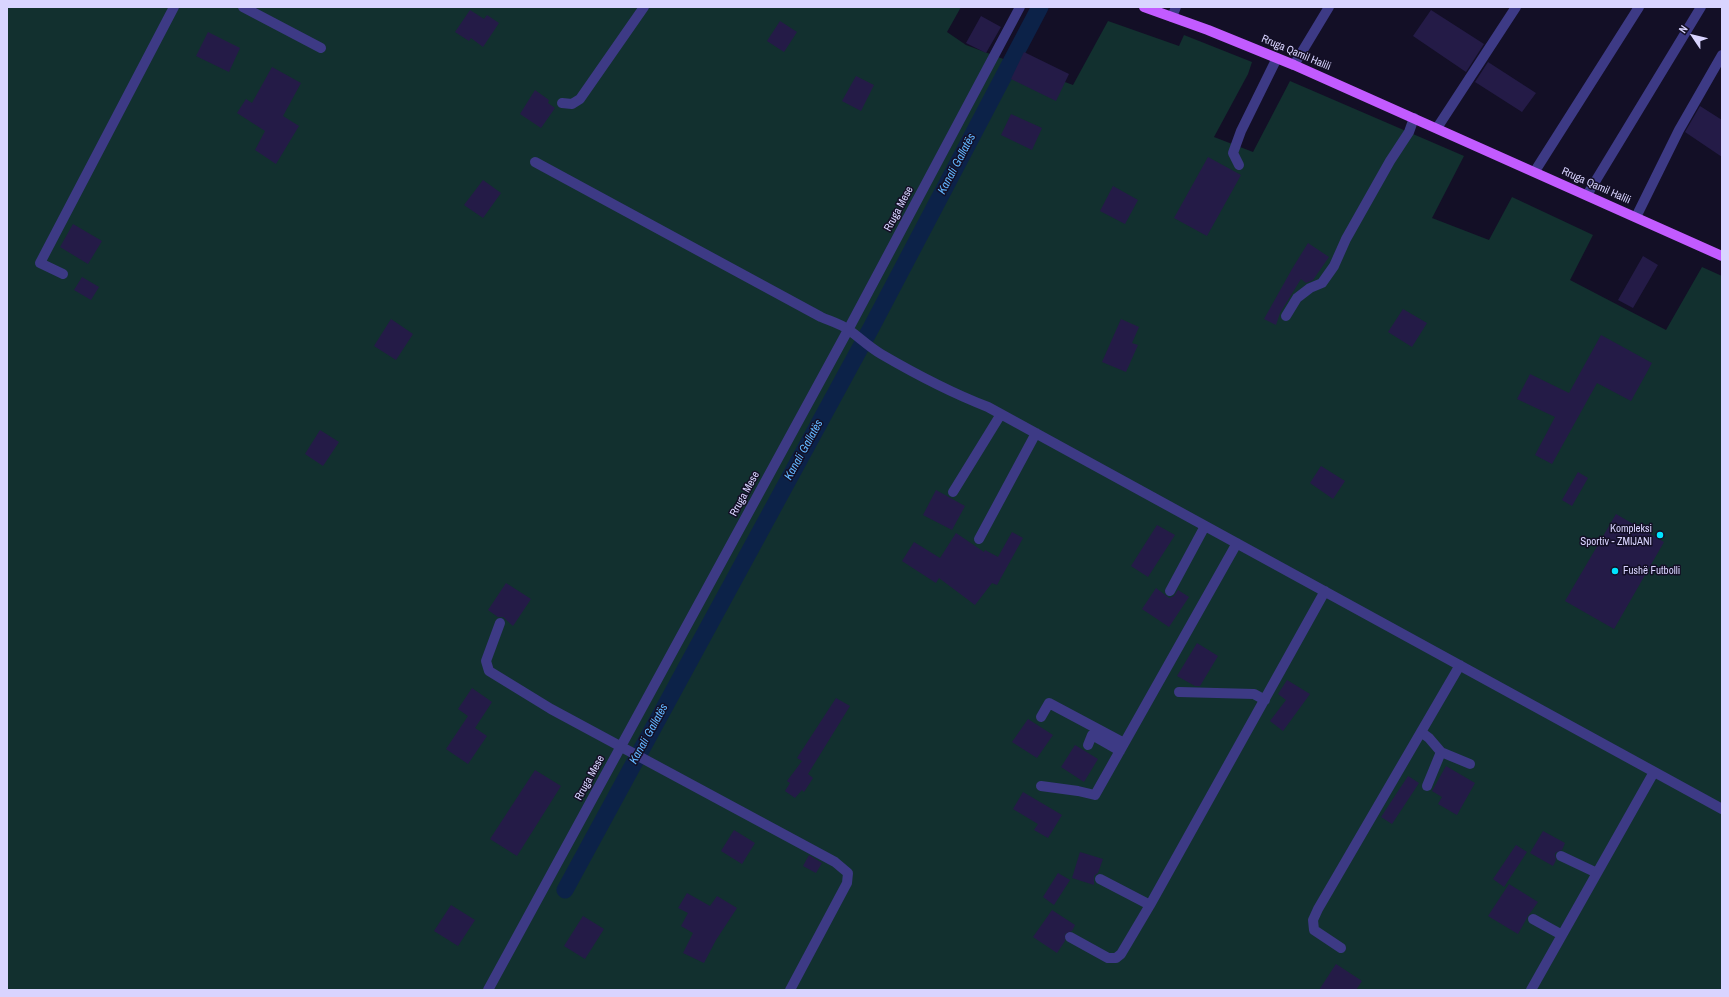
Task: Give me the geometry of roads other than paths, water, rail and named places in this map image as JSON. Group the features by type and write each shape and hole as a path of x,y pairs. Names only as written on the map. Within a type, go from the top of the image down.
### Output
{"main road":[{"name":"Rruga Qamil Halili","path":"1144,7 1160,10 1172,17 1294,65 1722,255"}],"street":[{"path":"63,274 40,263 174,7"},
{"path":"243,7 321,48"},
{"path":"562,103 572,104 580,99 644,7"},
{"name":"Rruga Mese","path":"488,990 625,748 1020,7"},
{"path":"1172,17 1176,7"},
{"path":"1294,65 1329,7"},
{"path":"1437,128 1516,7"},
{"path":"1535,172 1639,7"},
{"path":"1587,195 1701,7"},
{"name":"Rruga Qamil Halili","path":"1636,217 1679,130 1722,56"},
{"path":"1240,165 1233,153 1241,131 1277,58"},
{"path":"1286,316 1297,298 1310,288 1322,283 1334,266 1346,239 1390,161 1409,132 1414,118"},
{"path":"535,162 821,317 848,330 856,338 879,353 948,392 988,407 1001,414 1722,809"},
{"path":"953,492 1001,414"},
{"path":"979,539 1036,433"},
{"path":"1170,591 1205,526"},
{"path":"1041,786 1095,795 1237,543"},
{"path":"1070,937 1108,958 1116,958 1121,954 1325,591"},
{"path":"500,623 486,661 489,671 551,709 835,862 848,873 847,883 790,990"},
{"path":"1341,948 1314,930 1313,920 1460,665"},
{"path":"1179,692 1254,694 1265,700"},
{"path":"1041,717 1048,703 1122,747"},
{"path":"1421,732 1429,738 1441,752 1470,764"},
{"path":"1088,745 1092,735 1122,747"},
{"path":"1427,786 1441,752"},
{"path":"1531,990 1654,772"},
{"path":"1561,856 1597,873"},
{"path":"1100,879 1150,904"},
{"path":"1533,919 1562,935"}],"waterway":[{"name":"Kanali Gallatës","path":"565,890 871,328 1040,7"}],"place":[{"name":"Kompleksi Sportiv - ZMIJANI","path":"1660,535"},
{"name":"Fushë Futbolli","path":"1615,571"}]}
